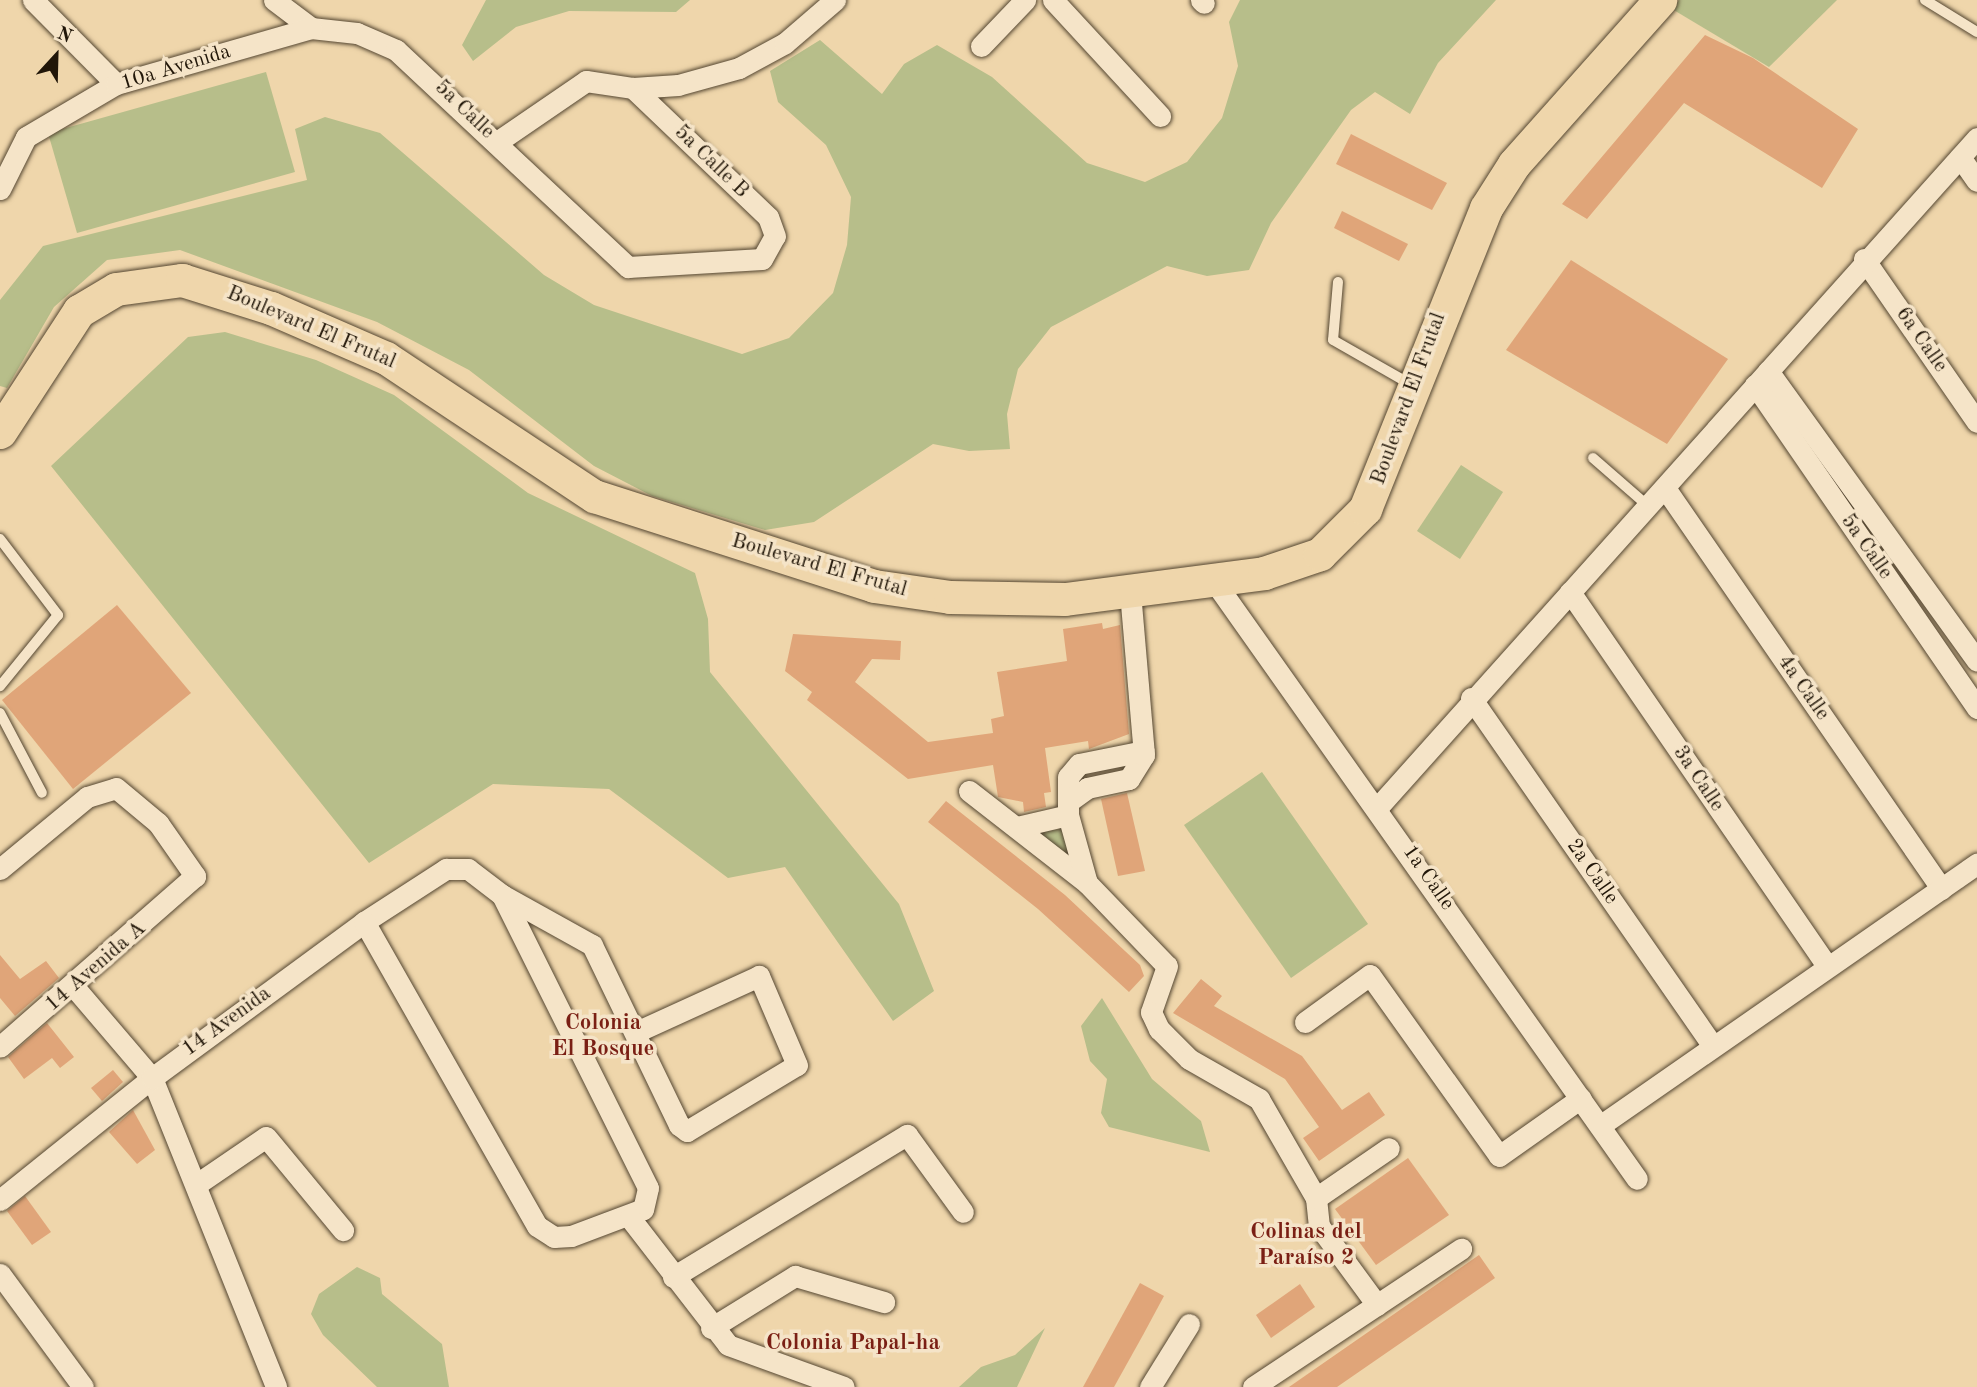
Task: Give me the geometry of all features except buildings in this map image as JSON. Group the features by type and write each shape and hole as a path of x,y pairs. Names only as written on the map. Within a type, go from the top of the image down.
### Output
{"main road":[{"name":"Boulevard El Frutal","path":"0,432 79,311 116,289 182,280 225,290 386,358 555,475 656,519 909,593 1023,600 1130,593 1214,581 1308,560 1344,535 1384,474 1463,255 1496,192 1660,0"}],"street":[{"path":"33,0 116,84"},
{"path":"274,0 311,28"},
{"path":"497,142 578,84 604,79 633,88 678,85 739,68 785,43 835,0"},
{"path":"981,46 1025,0"},
{"path":"1053,0 1160,116"},
{"name":"10a Avenida","path":"0,189 6,149 40,126 116,84 311,28"},
{"name":"5a Calle","path":"311,28 357,33 396,50 628,267"},
{"name":"5a Calle B","path":"628,267 749,264 762,260 774,243 768,217 633,88"},
{"path":"1378,807 1471,698 1665,488 1864,259 1977,138"},
{"path":"1960,157 1977,181"},
{"name":"6a Calle","path":"1864,259 1977,422"},
{"name":"5a Calle","path":"1762,378 1977,661"},
{"name":"5a Calle","path":"1762,378 1977,708"},
{"name":"4a Calle","path":"1665,488 1942,889"},
{"name":"1a Calle","path":"1214,581 1378,807 1637,1179"},
{"name":"3a Calle","path":"1570,592 1827,966"},
{"path":"1087,883 1068,809 1068,777 1079,764 1144,751 1130,593"},
{"name":"2a Calle","path":"1471,698 1713,1046"},
{"name":"14 Avenida A","path":"0,869 87,797 116,788 158,823 192,865 191,886 75,988 0,1047"},
{"path":"969,791 1087,883 1167,966 1168,978 1151,1012 1159,1030 1189,1059 1259,1100 1316,1198 1320,1226 1377,1305"},
{"path":"1017,827 1068,809"},
{"path":"1601,1125 1977,864"},
{"name":"14 Avenida","path":"0,1200 152,1078 364,922 446,869 468,869 502,895"},
{"path":"502,895 592,945 687,1131 797,1065 759,976 636,1031"},
{"path":"364,922 537,1226 554,1237 571,1236 630,1218 650,1199 648,1188 502,895"},
{"path":"1305,1022 1370,975 1499,1156 1581,1098"},
{"path":"75,988 152,1078 197,1184 276,1387"},
{"path":"197,1184 266,1137 343,1230"},
{"path":"673,1277 898,1137 914,1139 963,1212"},
{"path":"1316,1198 1389,1148"},
{"path":"630,1218 711,1328 746,1353 844,1387"},
{"path":"1253,1387 1461,1249"},
{"path":"0,1274 83,1387"},
{"path":"711,1328 795,1276 884,1302"},
{"path":"1150,1387 1189,1324"}],"lane":[{"path":"1925,0 1977,32"},
{"path":"1338,282 1334,340 1415,387"},
{"path":"1593,458 1648,506"},
{"path":"0,539 58,615 0,686"},
{"path":"0,713 42,793"}],"green space":[{"path":"486,0 690,0 676,12 569,11 516,27 473,61 462,45"},
{"path":"1240,0 1496,0 1438,63 1410,114 1375,92 1351,110 1271,223 1249,270 1207,276 1167,266 1051,327 1018,369 1007,414 1010,449 969,451 933,444 814,522 765,530 652,496 594,466 469,370 377,322 180,250 107,260 54,307 7,388 0,386 0,300 43,246 307,180 295,129 325,117 380,133 544,275 594,305 742,354 789,338 833,293 847,245 851,197 826,145 778,102 770,71 820,40 882,94 904,64 937,45 992,77 1087,163 1145,182 1187,162 1222,118 1238,66 1229,22"},
{"path":"1679,0 1837,0 1769,67 1672,9"},
{"path":"266,72 295,172 77,233 48,133"},
{"path":"225,332 316,360 394,395 528,493 695,573 708,619 710,672 899,904 934,991 893,1021 785,867 728,878 609,789 493,784 369,863 51,466 188,337"},
{"path":"1461,465 1503,492 1460,559 1417,531"},
{"path":"1262,772 1368,924 1291,978 1184,825"},
{"path":"1062,829 1070,860 1038,832"},
{"path":"1102,998 1152,1079 1201,1121 1210,1152 1109,1127 1101,1113 1107,1079 1090,1061 1081,1026"},
{"path":"357,1267 380,1278 382,1294 442,1344 449,1387 377,1387 323,1335 311,1314 319,1294"},
{"path":"1045,1328 1017,1387 959,1387 981,1367 1015,1355"}],"district":[{"name":"Colonia El Bosque","path":"603,1036"},
{"name":"Colinas del Paraíso 2","path":"1306,1245"},
{"name":"Colonia Papal-ha","path":"853,1343"}]}
